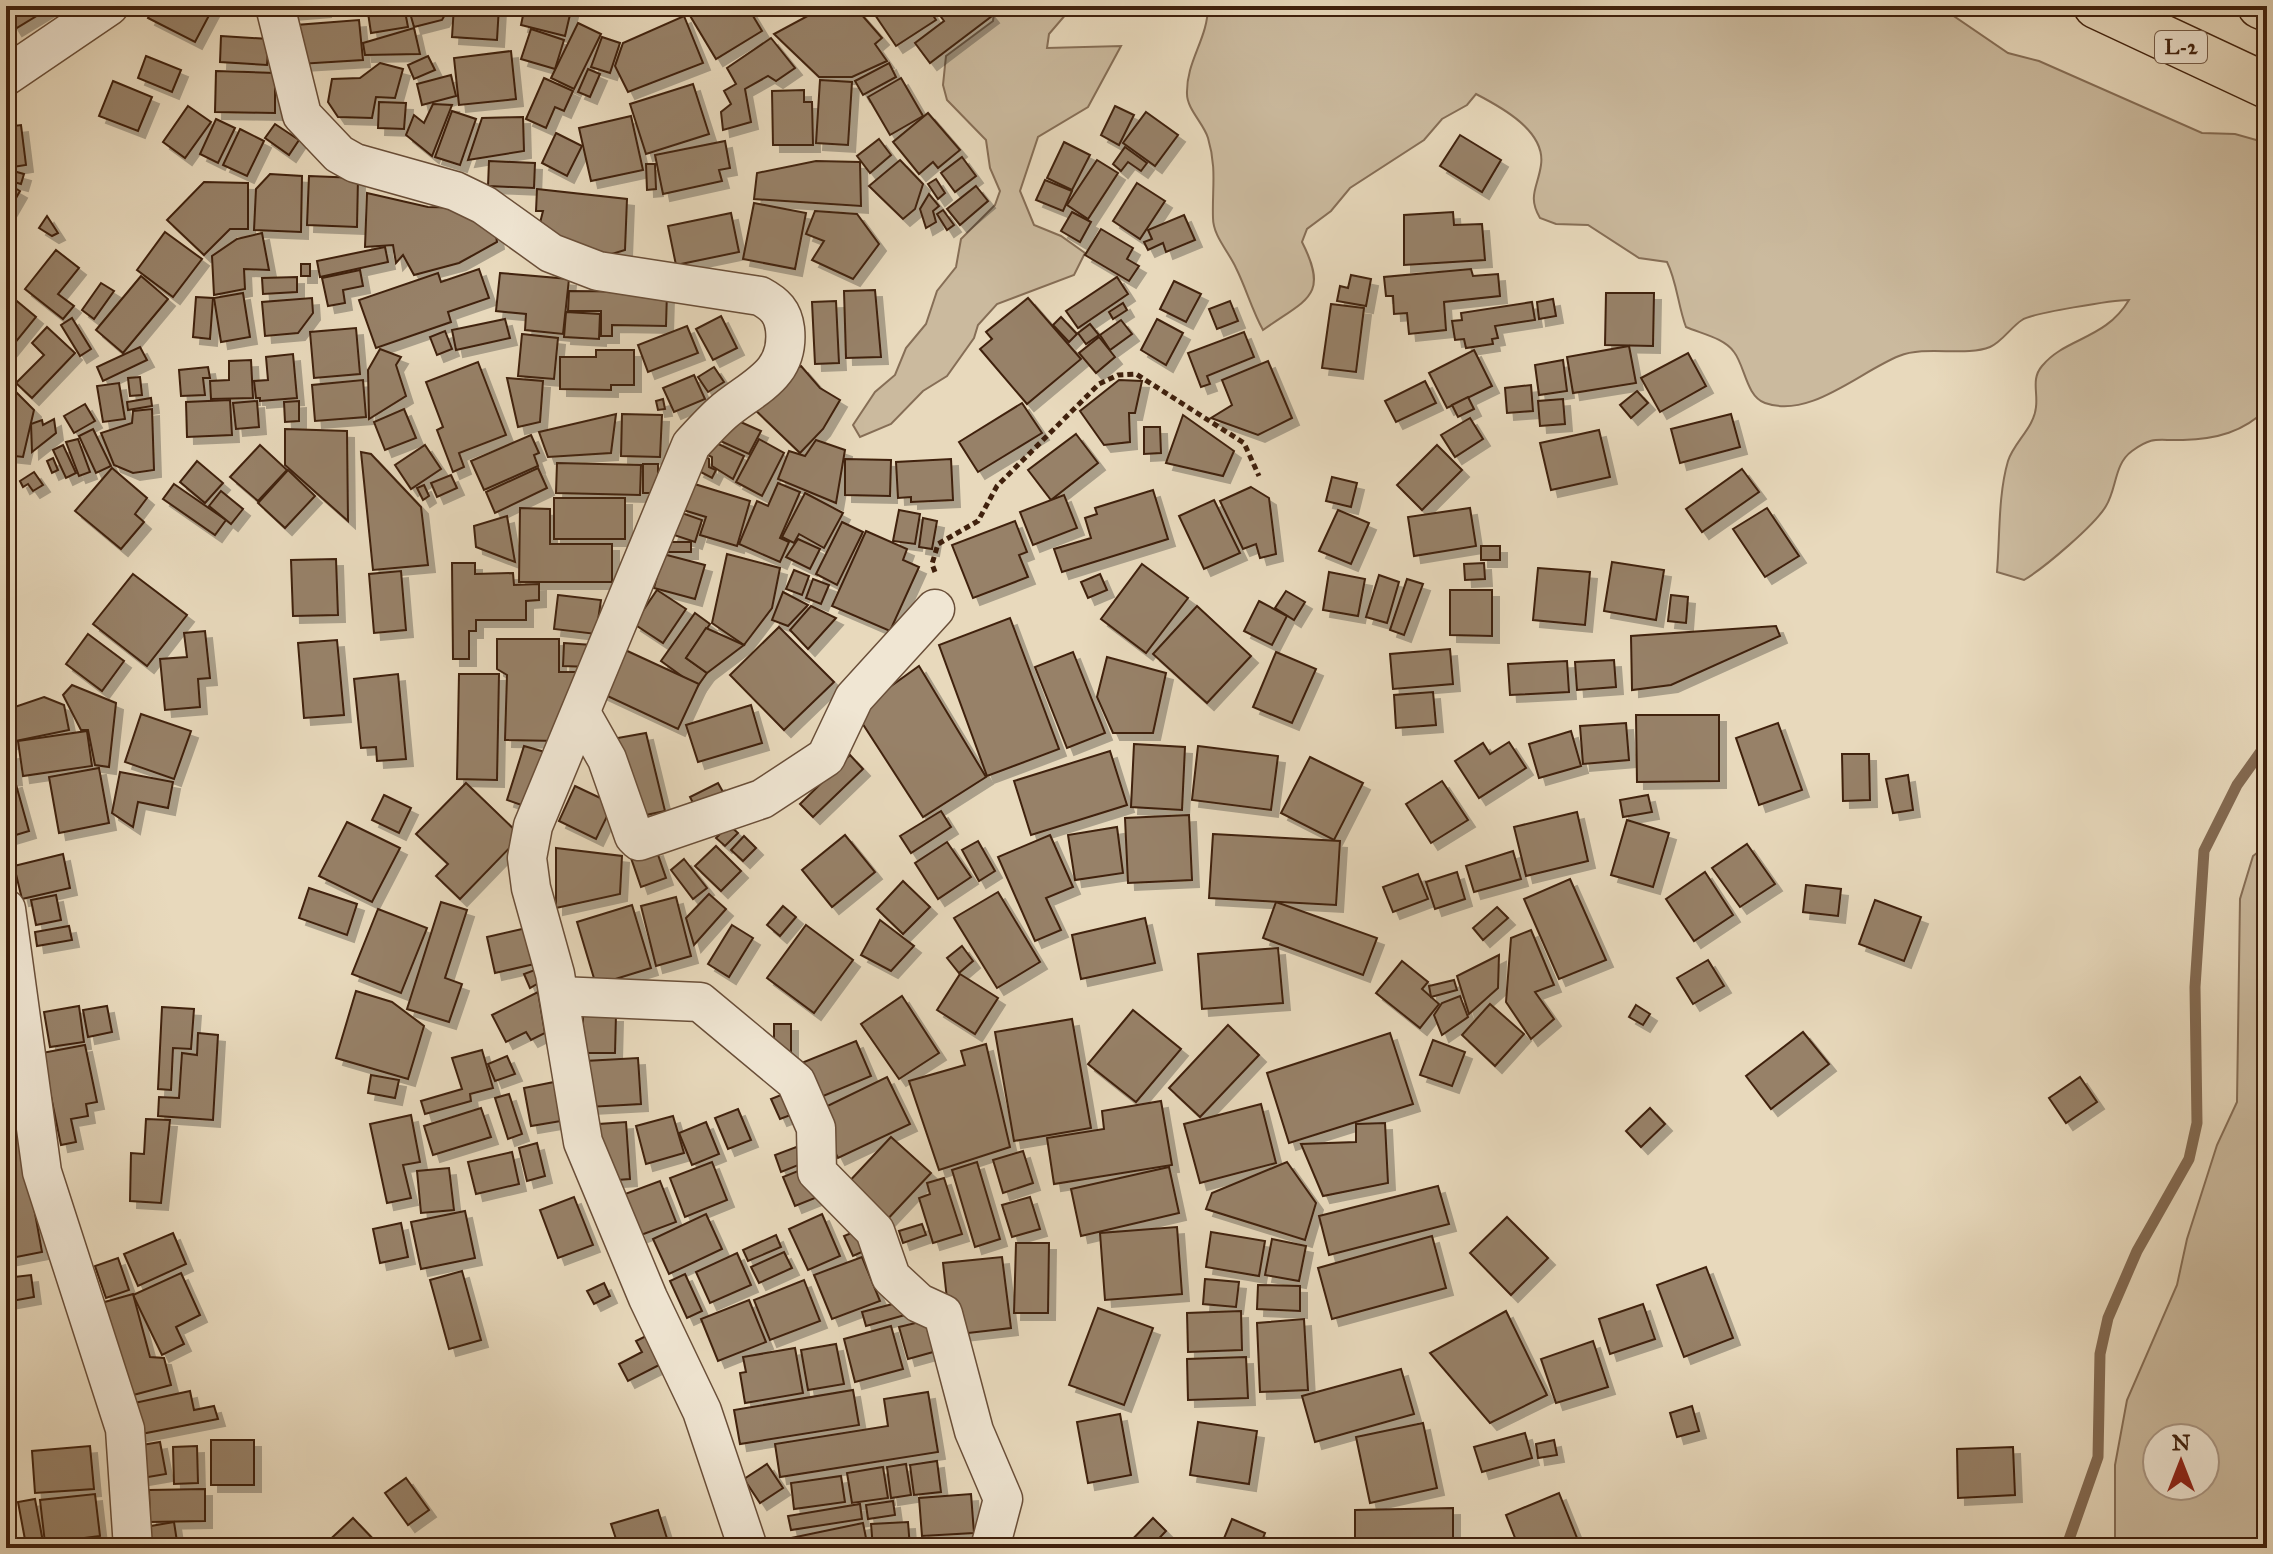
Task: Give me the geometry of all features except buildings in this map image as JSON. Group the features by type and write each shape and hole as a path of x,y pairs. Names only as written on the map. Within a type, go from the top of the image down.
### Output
{"main road":[{"name":"L-2","path":"2096,6 2267,86"},
{"path":"2260,6 2267,9"}],"street":[{"path":"6,76 109,6"},
{"path":"275,6 302,115 339,154 355,163 455,191 484,205 551,253 598,271 760,296 773,303 783,317 786,342 781,365 769,380 723,413 691,445 533,826 527,858 531,888 559,996 583,1142 648,1298 702,1411 748,1548"},
{"path":"581,713 607,759 634,836 639,841 762,799 826,757 854,698 935,609"},
{"path":"6,909 42,1172 125,1429 133,1548"},
{"path":"559,996 700,1002 796,1082 816,1128 817,1172 875,1231 891,1277 919,1303 943,1314 974,1431 1003,1499 990,1548"}],"path":[{"path":"935,609 941,592 932,564 938,544 978,521 997,486 1099,384 1118,375 1136,374 1244,443 1259,476"}],"shaded area":[{"path":"995,6 1073,6 1049,34 1047,48 1121,46 1088,107 1038,137 1020,191 1034,225 1061,236 1085,253 1074,275 997,304 978,325 974,338 947,376 923,391 891,424 860,437 853,425 875,392 895,375 906,348 926,324 937,291 956,267 961,239 995,205 1000,191 990,168 986,140 947,100 943,85 946,56 993,21"},
{"path":"1208,6 1939,6 2008,53 2039,61 2202,133 2235,134 2267,143 2267,409 2239,429 2218,436 2156,440 2139,446 2122,463 2106,506 2068,546 2024,580 1997,572 2005,474 2011,454 2034,415 2039,371 2062,349 2109,323 2129,300 2029,317 1994,345 1980,350 1921,351 1899,356 1834,392 1799,405 1765,403 1754,394 1730,347 1686,327 1667,262 1639,258 1588,225 1556,224 1540,218 1534,204 1541,165 1541,153 1536,141 1520,122 1476,94 1467,105 1442,119 1424,140 1350,188 1331,211 1307,229 1302,242 1314,275 1313,286 1302,303 1263,330 1214,225 1211,149 1188,100 1190,71 1205,29"},
{"path":"2267,845 2267,1548 2115,1548 2115,1465 2127,1400 2177,1285 2187,1239 2217,1145 2237,1102 2240,899 2253,856"}],"waterway":[{"path":"2066,1548 2098,1457 2100,1354 2108,1318 2137,1251 2189,1159 2197,1123 2195,987 2204,851 2237,785 2267,743"}]}
